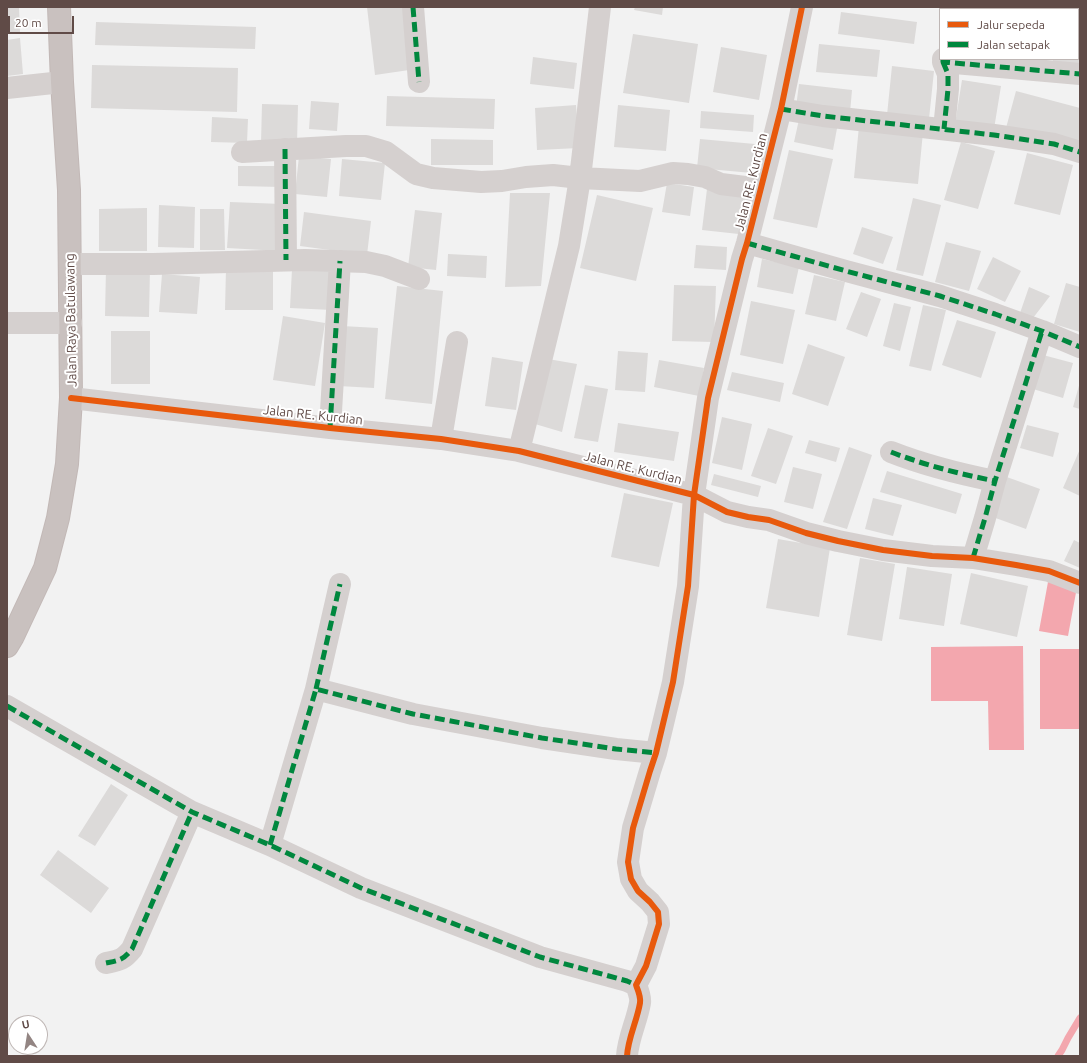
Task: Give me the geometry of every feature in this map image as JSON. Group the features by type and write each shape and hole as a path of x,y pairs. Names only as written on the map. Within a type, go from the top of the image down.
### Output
{"highway":[{"name":"Jalan Raya Batulawang","path":"7,646 45,568 58,518 67,464 71,398 69,190 59,7"}],"street":[{"path":"413,7 419,82"},
{"path":"519,451 569,246 580,178 600,7"},
{"name":"Jalan RE. Kurdian","path":"71,398 330,428 441,439 519,451 694,495 708,398 781,109 802,7"},
{"path":"944,129 948,74 943,60 1080,74"},
{"path":"7,88 62,82"},
{"path":"781,109 823,116 994,135 1054,144 1080,152"},
{"path":"242,152 366,146 386,152 416,174 433,178 481,182 553,175 640,182 673,173 705,177 722,184 761,189"},
{"path":"285,150 286,260"},
{"path":"747,243 940,296 1042,331 1080,347"},
{"path":"70,264 153,264 286,260 366,262 386,266 419,279"},
{"path":"330,428 340,261"},
{"path":"7,323 71,323"},
{"path":"973,558 995,481 1042,331"},
{"path":"441,439 457,342"},
{"path":"891,452 908,459 969,476 995,481"},
{"path":"627,1056 640,1002 636,984 646,966 660,924 658,912 638,891 631,879 628,862 633,828 656,753 673,682 688,586 694,495 727,512 769,520 806,534 883,550 932,556 973,558 1049,571 1080,583"},
{"path":"270,845 316,688 340,584"},
{"path":"316,688 413,714 616,750 656,753"},
{"path":"7,706 192,812 270,845 361,888 540,957 636,984"},
{"path":"106,963 126,957 132,949 192,812"}],"shaded area":[{"path":"1048,582 1077,587 1068,636 1039,631"},
{"path":"1023,646 1024,750 989,750 988,701 931,701 931,647"},
{"path":"1040,649 1080,649 1080,729 1040,729"}],"building":[{"path":"7,7 19,7 20,32 7,33"},
{"path":"367,7 408,7 416,69 375,75"},
{"path":"635,7 663,7 662,15 634,10"},
{"path":"990,7 1007,7 1007,8"},
{"path":"841,12 917,22 914,44 838,34"},
{"path":"96,22 256,27 255,49 95,45"},
{"path":"633,34 698,44 689,103 623,93"},
{"path":"20,38 23,74 7,76 7,40"},
{"path":"819,44 880,50 877,77 816,72"},
{"path":"1080,44 1080,67 1053,64 1053,60 1079,60"},
{"path":"721,47 767,55 759,100 713,92"},
{"path":"533,57 577,63 574,89 530,84"},
{"path":"92,65 238,68 237,112 91,108"},
{"path":"892,66 934,71 929,119 887,115"},
{"path":"962,80 1001,86 994,129 955,124"},
{"path":"799,84 852,90 850,113 796,107"},
{"path":"1016,91 1080,108 1080,148 1006,128"},
{"path":"387,96 495,99 494,129 386,126"},
{"path":"311,101 339,103 337,131 309,129"},
{"path":"262,104 298,105 297,143 261,143"},
{"path":"576,105 579,148 537,150 535,108"},
{"path":"618,105 670,110 666,151 614,147"},
{"path":"701,111 754,115 753,132 700,128"},
{"path":"800,115 838,123 833,150 794,142"},
{"path":"212,117 248,119 247,143 211,142"},
{"path":"859,126 923,132 918,184 854,178"},
{"path":"431,139 493,140 493,165 431,165"},
{"path":"700,139 755,144 752,173 697,168"},
{"path":"961,142 995,151 978,209 944,200"},
{"path":"789,150 833,159 817,228 773,219"},
{"path":"1027,153 1073,165 1060,215 1014,204"},
{"path":"299,156 331,159 327,197 295,194"},
{"path":"342,159 385,163 381,200 339,196"},
{"path":"238,166 282,166 281,187 238,186"},
{"path":"667,183 694,187 690,216 662,212"},
{"path":"707,189 754,195 748,235 702,230"},
{"path":"510,193 550,193 541,286 505,287"},
{"path":"597,195 653,208 636,281 580,268"},
{"path":"913,198 941,205 923,276 896,270"},
{"path":"230,202 282,204 280,251 227,248"},
{"path":"159,205 195,207 194,248 158,247"},
{"path":"147,208 147,251 99,251 99,209"},
{"path":"200,209 224,209 225,250 200,250"},
{"path":"415,210 442,213 436,270 408,267"},
{"path":"304,212 371,221 367,255 300,246"},
{"path":"862,227 893,237 883,264 853,254"},
{"path":"946,242 981,251 969,291 935,282"},
{"path":"696,245 727,247 726,270 694,268"},
{"path":"448,254 487,256 486,278 447,276"},
{"path":"993,257 1021,271 1005,302 977,289"},
{"path":"762,259 799,267 793,294 757,287"},
{"path":"106,268 150,269 149,317 105,316"},
{"path":"226,268 273,268 273,310 225,310"},
{"path":"292,269 334,271 332,310 290,308"},
{"path":"162,274 200,277 197,314 159,312"},
{"path":"814,275 845,282 836,321 805,314"},
{"path":"1066,283 1080,287 1080,332 1054,324"},
{"path":"674,285 716,286 714,342 672,341"},
{"path":"397,286 443,291 432,404 385,399"},
{"path":"1029,287 1050,296 1033,318 1020,313"},
{"path":"861,292 881,299 867,337 846,329"},
{"path":"751,301 795,310 783,364 740,355"},
{"path":"894,303 911,307 900,351 883,346"},
{"path":"923,305 946,310 931,371 909,366"},
{"path":"283,316 325,323 315,386 273,380"},
{"path":"957,320 996,332 981,378 942,365"},
{"path":"342,326 378,328 374,388 339,386"},
{"path":"111,331 150,331 150,384 111,384"},
{"path":"808,344 845,357 828,406 792,394"},
{"path":"618,351 648,353 645,392 615,390"},
{"path":"1043,355 1073,363 1063,398 1033,389"},
{"path":"492,357 523,362 516,410 485,406"},
{"path":"548,359 577,364 562,432 535,424"},
{"path":"659,360 704,368 699,396 654,387"},
{"path":"732,372 784,383 780,402 727,390"},
{"path":"1080,382 1080,409 1073,407"},
{"path":"585,385 608,389 598,442 574,438"},
{"path":"722,417 752,424 742,470 712,463"},
{"path":"618,423 679,432 674,461 614,452"},
{"path":"1027,425 1059,433 1053,457 1020,448"},
{"path":"768,428 793,436 776,484 751,476"},
{"path":"809,440 840,448 836,462 805,453"},
{"path":"849,447 872,455 847,529 823,522"},
{"path":"1080,449 1080,496 1063,488"},
{"path":"793,467 822,474 813,509 784,502"},
{"path":"887,471 962,494 956,514 880,492"},
{"path":"714,474 761,486 758,497 711,485"},
{"path":"1004,476 1040,489 1026,529 990,516"},
{"path":"624,493 673,503 659,567 611,557"},
{"path":"873,498 902,505 893,536 865,529"},
{"path":"778,539 830,548 819,617 766,608"},
{"path":"1074,540 1080,543 1080,568 1064,561"},
{"path":"860,558 895,564 882,641 847,635"},
{"path":"907,567 952,574 944,626 899,619"},
{"path":"971,573 1028,586 1017,637 960,624"},
{"path":"111,784 128,795 95,846 78,836"},
{"path":"58,850 109,888 91,913 40,875"}],"waterway":[{"path":"1058,1056 1080,1018"}],"marked path":[{"path":"413,7 419,82"},
{"path":"943,60 943,62 1080,74"},
{"path":"943,62 948,74 944,129"},
{"path":"781,109 823,116 994,135 1054,144 1080,152"},
{"path":"285,149 286,260"},
{"path":"747,243 940,296 1042,331 1080,347"},
{"path":"330,428 340,261"},
{"path":"973,558 995,481 1042,331"},
{"path":"891,452 942,469 995,481"},
{"path":"316,689 340,584"},
{"path":"270,845 316,689 413,714 542,738 616,749 656,753"},
{"path":"7,706 192,812 270,845 361,888 540,957 627,981 636,985"},
{"path":"106,963 121,959 132,949 192,812"}],"cycle path":[{"path":"71,398 330,428 441,439 519,451 694,495 708,398 781,109 802,7"},
{"path":"627,1056 640,1003 640,996 636,985 646,966 659,924 658,912 638,891 631,879 628,862 633,828 656,753 673,682 688,586 694,495 727,512 769,520 806,533 838,541 883,550 932,556 973,558 1016,565 1049,571 1080,583"}]}
